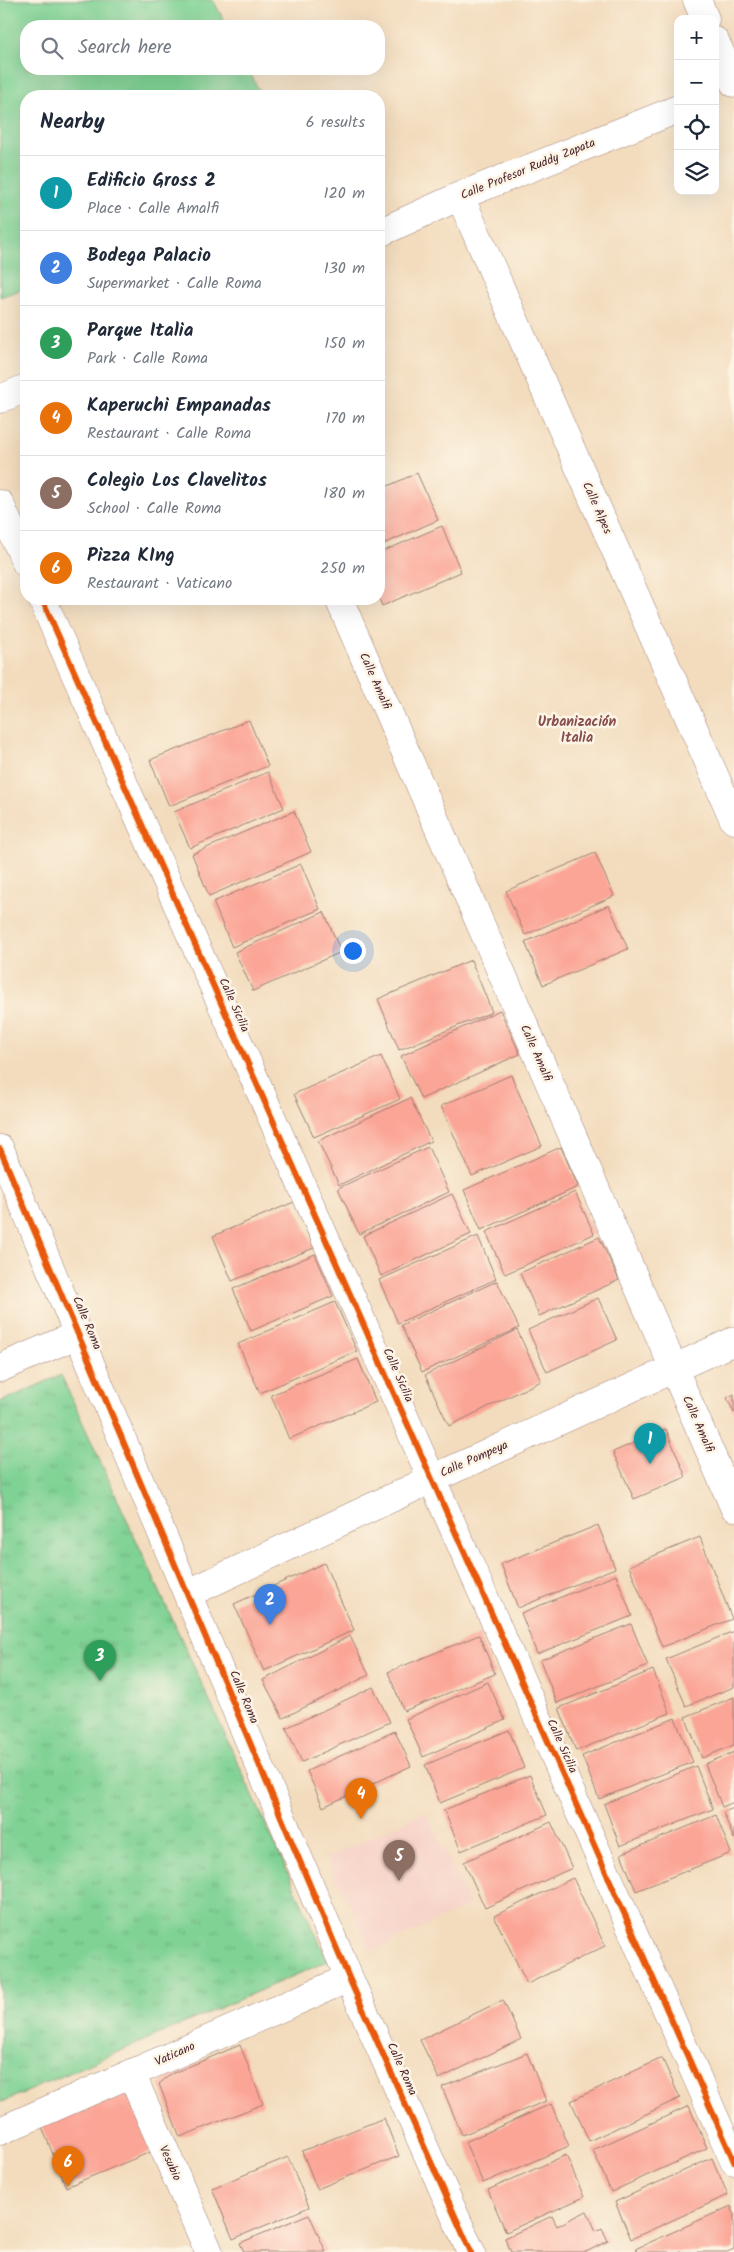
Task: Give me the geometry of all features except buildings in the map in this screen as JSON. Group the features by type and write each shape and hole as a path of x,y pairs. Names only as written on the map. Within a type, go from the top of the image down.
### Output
{"street":[{"path":"697,0 703,15"},
{"path":"719,50 734,85 719,92"},
{"name":"Calle Profesor Ruddy Zapata","path":"385,229 460,196 674,111"},
{"name":"Calle Alpes","path":"460,196 734,820"},
{"path":"0,399 20,391"},
{"path":"0,504 20,549"},
{"name":"Calle Sicilia","path":"45,605 734,2161"},
{"name":"Calle Amalfi","path":"342,605 734,1507"},
{"name":"Calle Roma","path":"0,1148 189,1593 349,1978 471,2252"},
{"path":"0,1368 79,1334"},
{"name":"Calle Pompeya","path":"189,1593 432,1479 734,1342"},
{"name":"Vaticano","path":"0,2131 349,1978"},
{"name":"Vesubio","path":"131,2073 209,2252"}],"shaded area":[{"path":"426,1812 470,1905 371,1951 327,1858"}],"green space":[{"path":"0,0 213,0 224,20 20,20 20,75 251,75 259,90 20,90 20,290 0,297"},
{"path":"61,1375 328,1961 0,2103 0,1402"}],"cycle path":[{"path":"45,605 734,2161"},
{"path":"0,1149 349,1978 471,2252"}],"place":[{"name":"Edificio Gross 2","path":"650,1464"},
{"name":"Bodega Palacio","path":"270,1625"},
{"name":"Parque Italia","path":"100,1681"},
{"name":"Kaperuchi Empanadas","path":"361,1819"},
{"name":"Colegio Los Clavelitos","path":"399,1881"},
{"name":"Pizza KIng","path":"68,2187"}],"district":[{"name":"Urbanización Italia","path":"577,730"}]}
